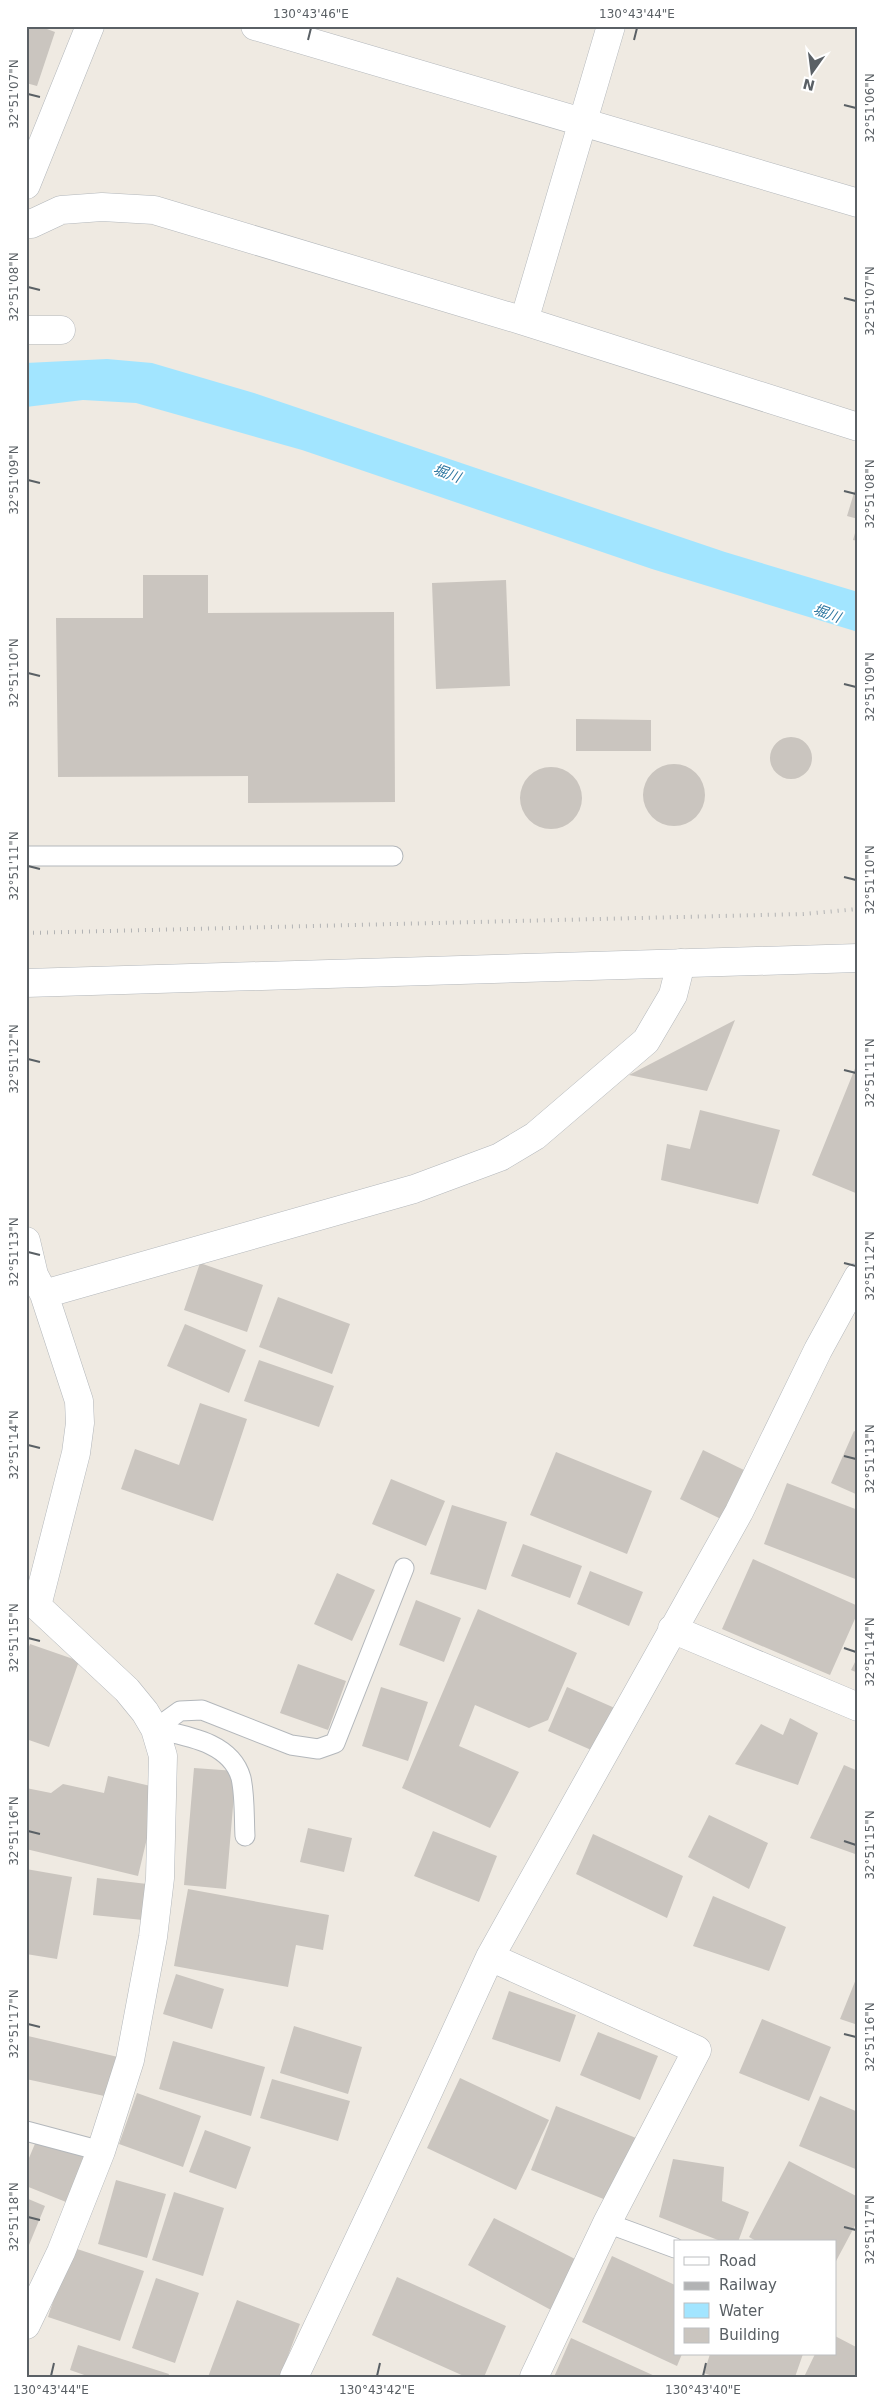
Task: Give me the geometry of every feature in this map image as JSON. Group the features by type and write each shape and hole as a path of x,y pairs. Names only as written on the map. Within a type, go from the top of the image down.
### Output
{"street":[{"path":"26,185 90,26"},
{"path":"256,26 858,203"},
{"path":"524,321 584,124 611,26"},
{"path":"26,223 31,224 61,210 102,207 154,210 524,321 858,427"},
{"path":"26,330 61,330"},
{"path":"26,983 858,958"},
{"path":"35,1282 414,1189 500,1157 535,1136 646,1041 673,995 681,963"},
{"path":"26,1241 35,1282 79,1401 80,1423 76,1453 31,1602 126,1690 145,1712 156,1729 163,1756 160,1878 153,1937 130,2060 101,2151 61,2252 26,2325"},
{"path":"294,2377 490,1957 739,1512 818,1350 858,1278"},
{"path":"672,1629 858,1707"},
{"path":"490,1957 697,2050 607,2223 534,2377"}],"lane":[{"path":"26,856 392,856"},
{"path":"156,1729 180,1711 202,1710 290,1745 318,1749 335,1743 404,1568"},
{"path":"156,1729 193,1737 226,1753 241,1777 245,1836"},
{"path":"26,2131 101,2151"},
{"path":"607,2223 674,2248"}],"water":[{"name":"堀川","path":"107,359 152,363 254,393 725,552 858,592 858,632 652,569 302,450 136,403 83,400 26,407 26,363"}],"building":[{"path":"26,26 39,26 55,32 37,86 26,83"},
{"path":"858,483 858,519 847,516"},
{"path":"858,526 858,541 853,540"},
{"path":"143,575 208,575 208,613 394,612 395,802 248,803 248,776 58,777 56,618 143,618"},
{"path":"506,580 510,686 436,689 432,583"},
{"path":"576,719 651,720 651,751 576,751"},
{"path":"787,737 795,737 806,743 812,758 806,773 795,779 787,779 776,773 770,762 770,754 776,743"},
{"path":"668,764 680,764 696,773 703,783 705,795 703,807 696,817 680,826 668,826 657,821 648,812 643,801 643,789 648,778 657,769"},
{"path":"545,767 557,767 573,776 580,786 582,798 580,810 573,820 557,829 545,829 534,824 525,815 520,804 520,792 525,781 534,772"},
{"path":"735,1020 707,1091 629,1075"},
{"path":"858,1061 858,1194 812,1175"},
{"path":"700,1110 780,1130 758,1204 661,1180 667,1144 690,1149"},
{"path":"200,1263 263,1285 247,1332 184,1310"},
{"path":"278,1297 350,1324 332,1374 259,1347"},
{"path":"185,1324 246,1350 229,1393 167,1366"},
{"path":"259,1360 334,1386 319,1427 244,1401"},
{"path":"200,1403 247,1419 213,1521 121,1489 135,1449 179,1465"},
{"path":"854,1431 858,1433 858,1495 831,1483"},
{"path":"703,1450 746,1471 723,1520 680,1499"},
{"path":"556,1452 652,1491 627,1554 530,1515"},
{"path":"391,1479 445,1501 426,1546 372,1524"},
{"path":"787,1483 858,1510 858,1580 764,1544"},
{"path":"452,1505 507,1522 486,1590 430,1574"},
{"path":"523,1544 582,1566 570,1598 511,1576"},
{"path":"753,1559 858,1606 858,1612 830,1675 722,1629"},
{"path":"590,1571 643,1592 629,1626 577,1604"},
{"path":"337,1573 375,1590 352,1641 314,1624"},
{"path":"416,1600 461,1618 444,1662 399,1645"},
{"path":"478,1609 577,1653 548,1720 529,1728 475,1705 459,1746 519,1772 490,1828 402,1788"},
{"path":"30,1644 79,1661 49,1747 26,1739 26,1655"},
{"path":"858,1656 858,1673 851,1670"},
{"path":"298,1664 346,1681 328,1730 280,1713"},
{"path":"381,1687 428,1702 408,1761 362,1746"},
{"path":"567,1687 617,1709 598,1753 548,1731"},
{"path":"790,1718 818,1733 798,1785 735,1764 761,1724 783,1735"},
{"path":"844,1765 858,1771 858,1855 810,1838"},
{"path":"194,1768 236,1771 226,1889 184,1885"},
{"path":"108,1776 159,1788 138,1876 26,1849 26,1788 51,1793 63,1784 104,1793"},
{"path":"709,1815 768,1843 749,1889 688,1857"},
{"path":"308,1828 352,1838 344,1872 300,1862"},
{"path":"433,1831 497,1856 479,1902 414,1876"},
{"path":"593,1834 683,1876 667,1918 576,1874"},
{"path":"26,1869 72,1877 57,1959 26,1954"},
{"path":"97,1878 147,1884 143,1920 93,1915"},
{"path":"188,1889 329,1915 323,1950 296,1945 288,1987 174,1966"},
{"path":"713,1896 786,1927 769,1971 693,1946"},
{"path":"176,1974 224,1989 212,2029 163,2014"},
{"path":"858,1974 858,2025 840,2019"},
{"path":"509,1991 576,2015 560,2062 492,2039"},
{"path":"762,2019 831,2047 809,2101 739,2073"},
{"path":"294,2026 362,2047 348,2094 280,2073"},
{"path":"598,2032 658,2056 640,2100 580,2075"},
{"path":"28,2036 118,2057 109,2097 26,2079"},
{"path":"173,2041 265,2067 251,2116 159,2089"},
{"path":"460,2078 549,2120 516,2190 427,2148"},
{"path":"272,2079 350,2101 338,2141 260,2118"},
{"path":"137,2093 201,2116 183,2167 119,2144"},
{"path":"820,2096 858,2112 858,2170 799,2146"},
{"path":"556,2106 636,2138 611,2202 531,2170"},
{"path":"205,2130 251,2147 236,2189 189,2172"},
{"path":"37,2139 89,2159 71,2204 26,2186 26,2165"},
{"path":"673,2159 724,2167 722,2201 749,2212 739,2240 718,2240 659,2217"},
{"path":"789,2161 858,2197 858,2220 836,2261 836,2240 754,2240 749,2237"},
{"path":"116,2180 166,2194 147,2258 98,2244"},
{"path":"174,2192 224,2208 203,2276 152,2260"},
{"path":"26,2198 45,2206 29,2245 26,2244"},
{"path":"494,2218 577,2260 551,2310 468,2265"},
{"path":"71,2247 144,2271 120,2341 48,2317"},
{"path":"612,2256 674,2285 674,2356 681,2356 677,2366 582,2322"},
{"path":"397,2277 506,2326 484,2377 466,2377 372,2335"},
{"path":"156,2278 199,2293 175,2363 132,2348"},
{"path":"237,2300 300,2324 280,2377 208,2377"},
{"path":"836,2337 858,2348 858,2377 804,2377 814,2356 836,2356"},
{"path":"571,2338 657,2377 554,2377"},
{"path":"78,2345 169,2374 168,2377 90,2377 70,2370"},
{"path":"709,2356 802,2356 795,2377 715,2377 704,2373"}],"railway":[{"path":"26,933 803,914 858,909"}]}
